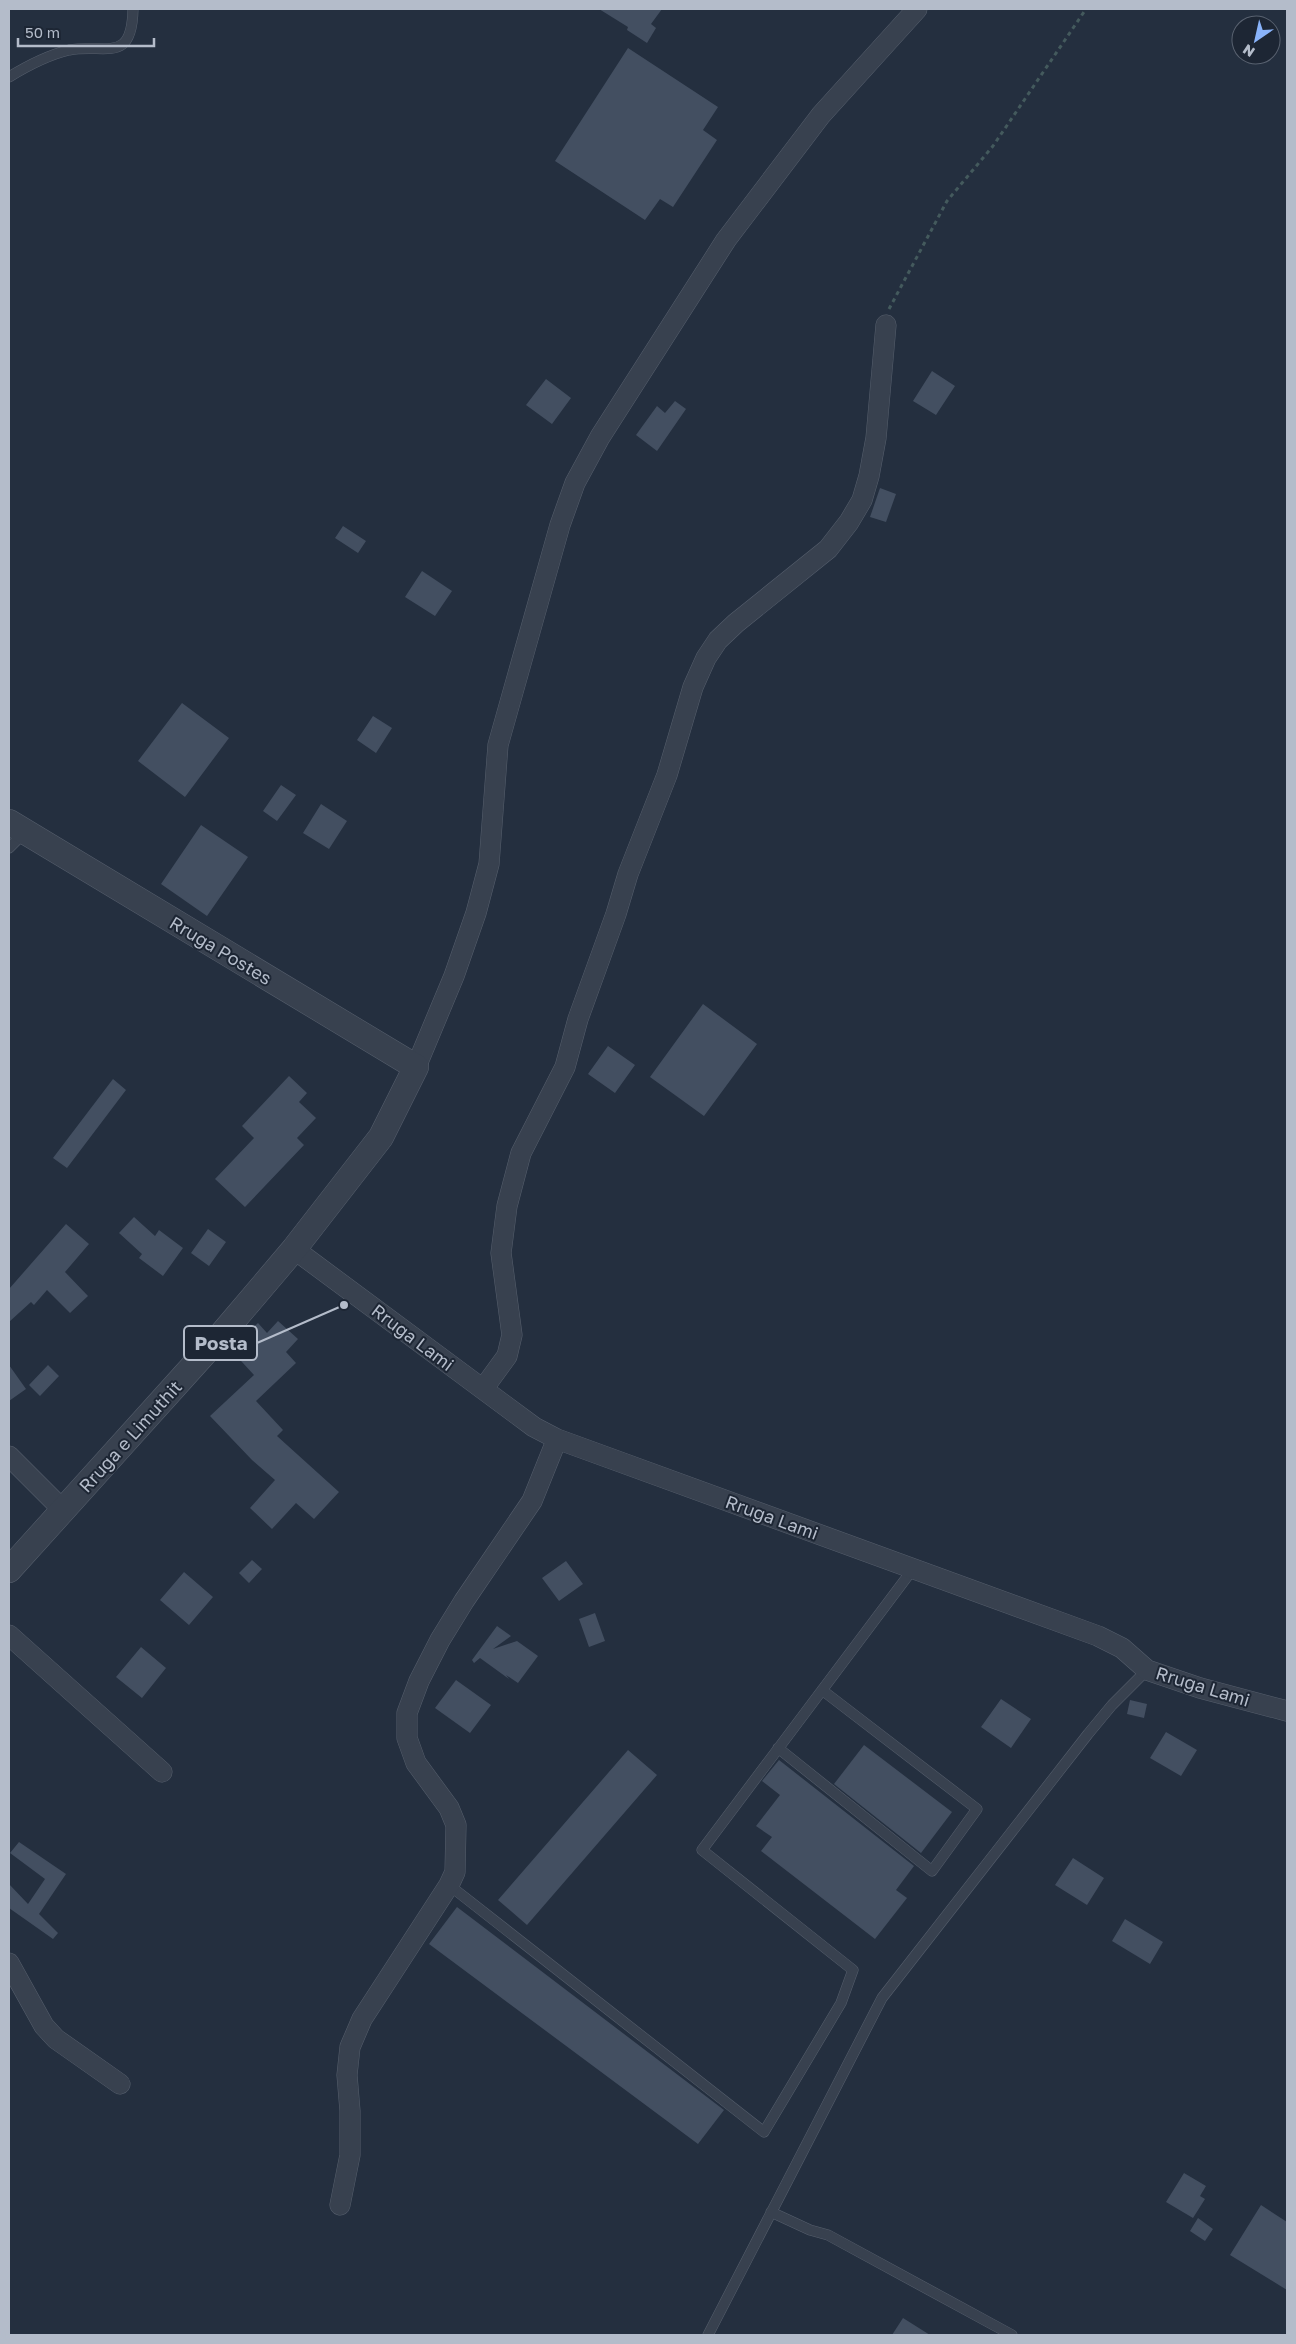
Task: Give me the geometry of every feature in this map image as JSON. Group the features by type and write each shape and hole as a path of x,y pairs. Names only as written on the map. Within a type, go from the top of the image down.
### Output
{"street":[{"path":"416,1067 454,976 476,913 489,864 498,744 560,525 575,483 600,437 726,240 821,115 917,9"},
{"path":"483,1388 507,1356 512,1335 502,1253 507,1206 521,1153 564,1067 578,1019 616,914 628,874 667,775 693,688 706,658 718,640 736,623 828,549 849,522 862,500 869,476 876,438 886,325"},
{"name":"Rruga Postes","path":"14,834 416,1067"},
{"name":"Rruga e Limuthit","path":"9,1570 294,1249 381,1137 416,1067"},
{"name":"Rruga Lami","path":"294,1249 534,1427 558,1439 1098,1636 1122,1648 1142,1666 1200,1688 1287,1711"},
{"path":"340,2205 350,2155 350,2111 347,2075 350,2047 362,2019 449,1885 455,1872 456,1825 449,1808 416,1763 407,1738 407,1713 419,1681 440,1640 464,1601 532,1501 558,1439"},
{"path":"9,1456 64,1510"},
{"path":"9,1636 162,1772"},
{"path":"9,1963 44,2026 56,2039 120,2084"}],"lane":[{"path":"9,77 45,58 70,50 112,50 123,44 132,31 133,9"},
{"path":"449,1885 764,2132 841,2003 854,1970 702,1850 913,1569"},
{"path":"708,2335 882,1998 1142,1666"},
{"path":"778,1748 932,1870 977,1809 822,1690"},
{"path":"771,2212 810,2230 828,2235 1012,2335"}],"path":[{"path":"886,325 890,308 947,201 993,146 1086,9"}],"building":[{"path":"599,9 662,9 651,24 656,28 647,43 627,30 628,27"},
{"path":"628,48 718,107 703,130 717,140 673,207 660,199 645,220 555,161"},
{"path":"932,371 955,386 936,415 913,401"},
{"path":"546,379 571,398 552,424 526,405"},
{"path":"675,401 686,409 657,451 636,435 657,406 665,413"},
{"path":"880,488 896,494 886,522 870,517"},
{"path":"343,526 366,541 358,553 335,538"},
{"path":"422,571 452,591 435,616 405,597"},
{"path":"182,703 229,738 185,797 138,761"},
{"path":"373,716 392,728 376,753 357,740"},
{"path":"281,785 296,795 277,821 263,811"},
{"path":"321,804 347,821 329,849 303,833"},
{"path":"201,825 248,857 207,916 161,884"},
{"path":"703,1004 757,1044 704,1116 650,1077"},
{"path":"608,1046 635,1065 615,1093 588,1074"},
{"path":"289,1076 307,1093 299,1102 316,1118 297,1138 304,1145 245,1207 215,1179 254,1138 242,1126"},
{"path":"113,1079 126,1090 67,1168 53,1158"},
{"path":"134,1217 155,1236 159,1230 183,1248 163,1276 139,1258 142,1254 119,1233"},
{"path":"66,1224 89,1244 65,1272 88,1296 70,1313 47,1290 34,1305 31,1302 9,1322 9,1289"},
{"path":"208,1229 226,1242 209,1266 191,1253"},
{"path":"278,1321 298,1339 286,1352 296,1363 256,1401 283,1430 277,1436 339,1492 314,1519 296,1503 272,1529 250,1508 275,1480 252,1460 210,1416 254,1375 230,1349 258,1323 267,1333"},
{"path":"9,1365 26,1389 9,1401"},
{"path":"48,1365 59,1376 40,1396 29,1385"},
{"path":"252,1560 262,1569 249,1583 239,1573"},
{"path":"566,1561 583,1584 559,1601 542,1578"},
{"path":"184,1572 213,1597 189,1625 160,1600"},
{"path":"595,1613 605,1641 589,1647 579,1619"},
{"path":"497,1626 511,1636 493,1649 517,1641 538,1656 518,1683 506,1675 509,1679 480,1658 474,1663 472,1660"},
{"path":"141,1647 166,1668 142,1698 116,1677"},
{"path":"456,1680 491,1705 470,1733 435,1708"},
{"path":"1001,1699 1031,1719 1011,1748 981,1727"},
{"path":"1130,1700 1147,1704 1144,1718 1127,1714"},
{"path":"1166,1732 1197,1750 1181,1776 1150,1758"},
{"path":"864,1745 952,1812 921,1853 834,1784"},
{"path":"628,1750 657,1775 527,1925 498,1900"},
{"path":"779,1760 914,1866 896,1890 907,1898 875,1939 761,1851 772,1837 756,1826 780,1795 762,1781"},
{"path":"19,1842 66,1874 39,1914 58,1933 53,1939 9,1908 9,1884 28,1904 45,1879 10,1853"},
{"path":"1073,1858 1104,1878 1087,1905 1055,1885"},
{"path":"457,1907 724,2110 698,2144 429,1944"},
{"path":"1125,1919 1163,1942 1150,1964 1112,1941"},
{"path":"1184,2173 1206,2186 1200,2196 1205,2199 1193,2218 1166,2202"},
{"path":"1261,2205 1287,2222 1287,2290 1230,2255"},
{"path":"1198,2218 1213,2229 1205,2241 1190,2231"},
{"path":"903,2318 930,2335 892,2335"}],"place":[{"name":"Posta","path":"344,1305"}]}
